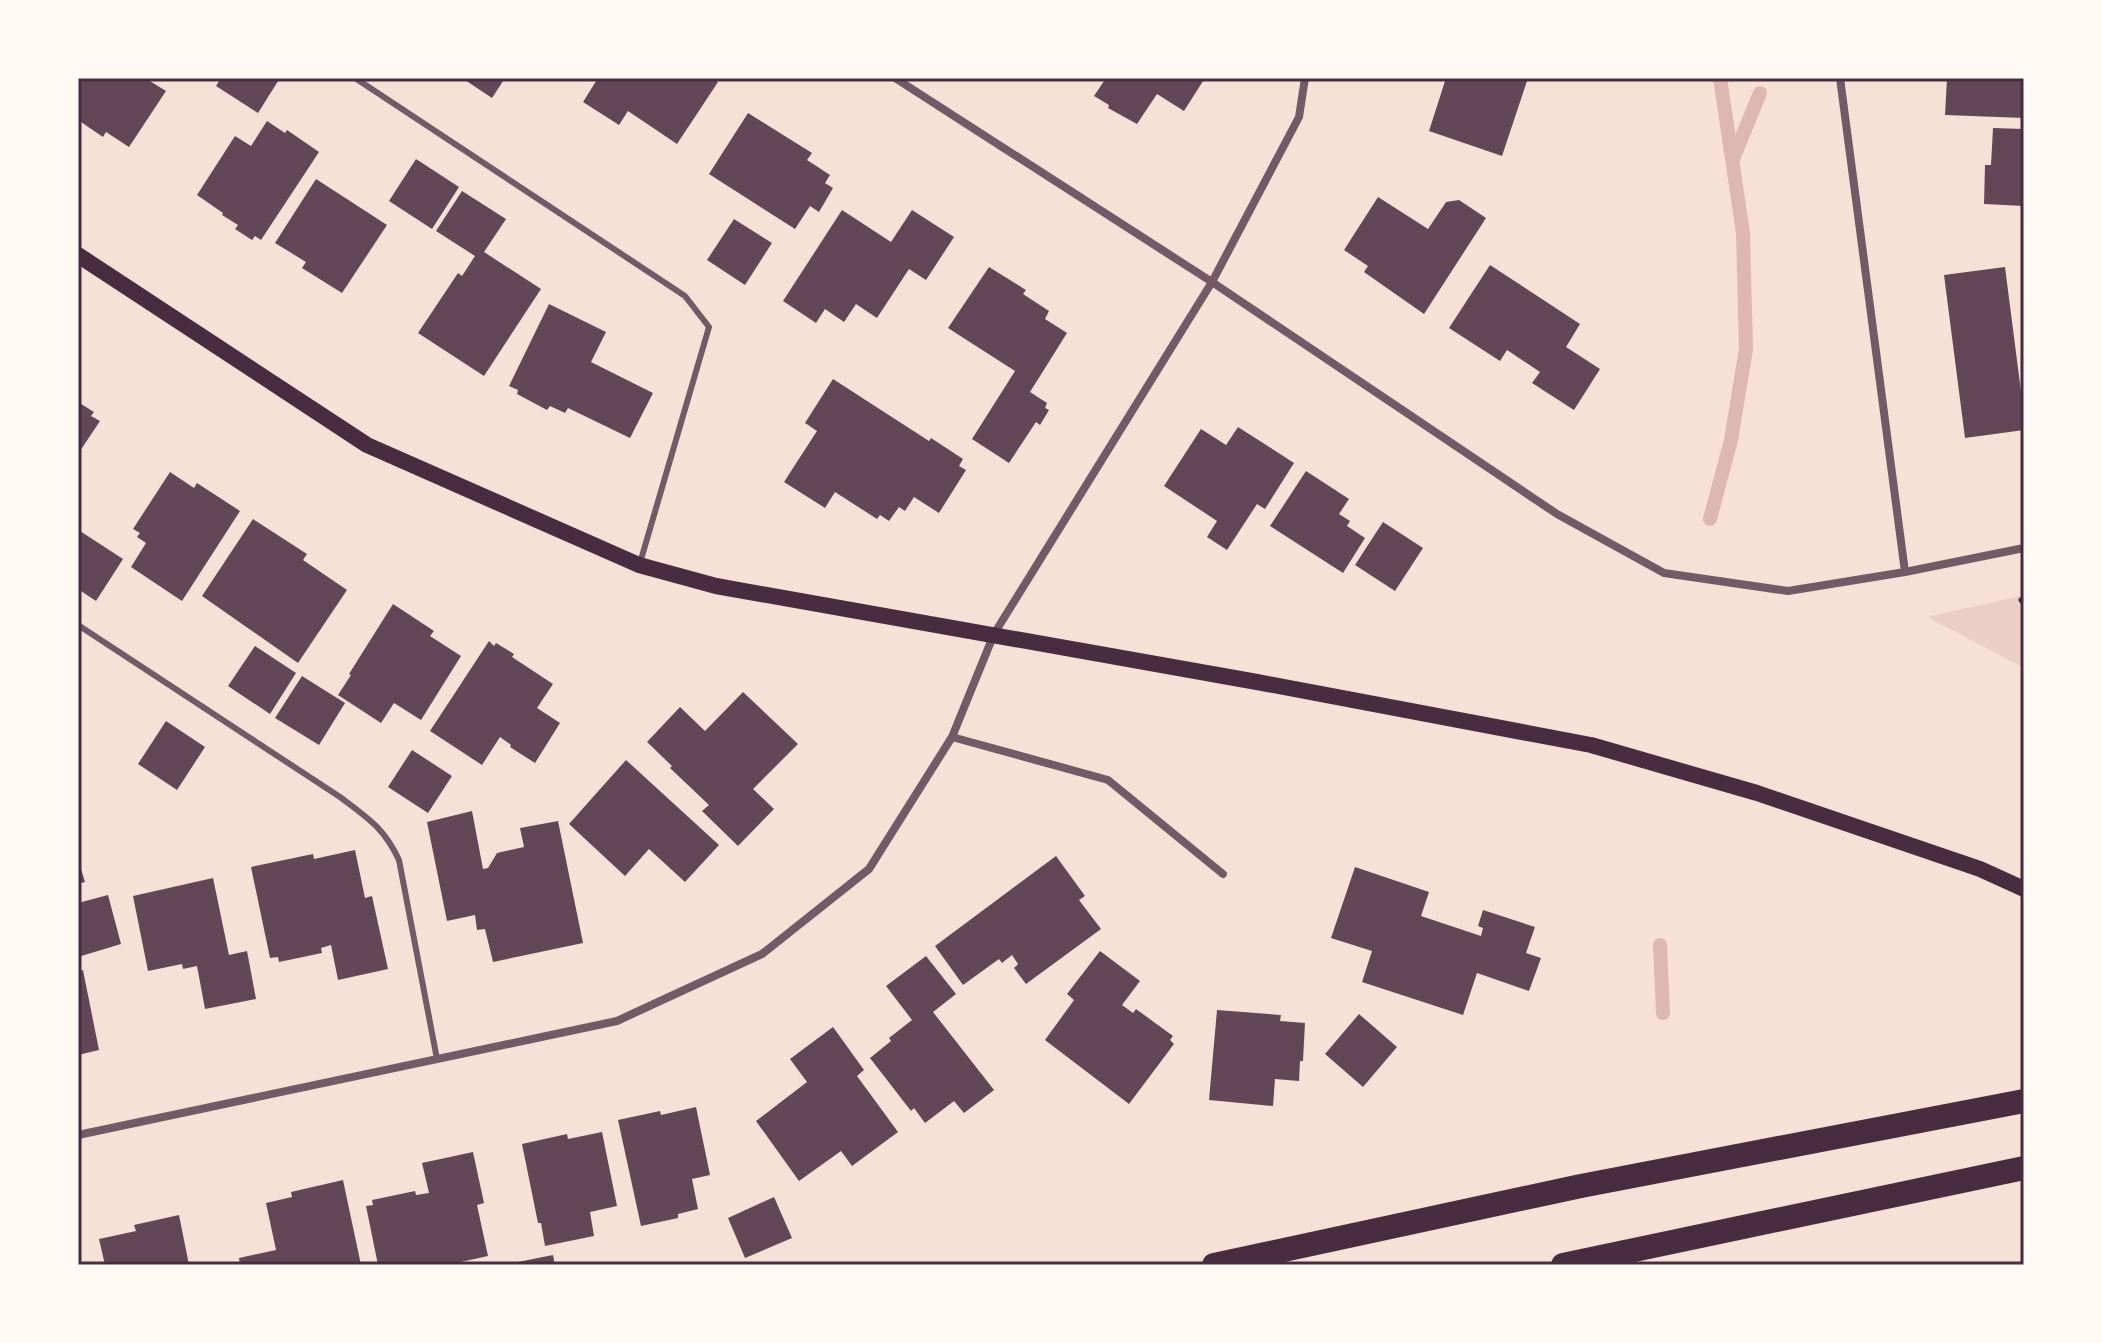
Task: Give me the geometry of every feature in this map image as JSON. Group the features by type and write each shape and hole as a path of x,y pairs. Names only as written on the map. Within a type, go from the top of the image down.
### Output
{"highway":[{"path":"1214,1265 1581,1186 2024,1101"},
{"path":"1563,1265 2024,1168"}],"main road":[{"path":"78,255 367,445 639,565 716,586 994,634 1591,745 1757,793 1980,869 2024,889"}],"street":[{"path":"895,78 1212,282 1557,514 1664,573 1788,591 2024,548"},
{"path":"78,1135 617,1021 762,954 869,869 952,737 994,634 1212,282 1299,117 1305,78"},
{"path":"1840,78 1905,572"},
{"path":"952,737 1108,780 1223,874"}],"lane":[{"path":"355,78 685,296 709,327 639,565"},
{"path":"78,625 340,797 372,821 390,840 399,860 437,1059"}],"shaded area":[{"path":"2024,595 2024,668 1927,617"}],"building":[{"path":"78,78 145,78 166,91 129,147 106,132 103,137 78,120"},
{"path":"221,78 280,78 258,113 216,86"},
{"path":"462,78 505,78 492,98"},
{"path":"598,78 712,78 718,82 677,144 628,111 619,125 583,102"},
{"path":"1106,78 1205,78 1184,111 1157,94 1137,124 1108,108 1109,105 1094,96"},
{"path":"1446,78 1528,78 1502,156 1429,131"},
{"path":"1947,78 2024,78 2024,118 1945,115"},
{"path":"748,113 812,153 807,160 830,175 825,183 833,188 819,212 810,206 795,229 709,174"},
{"path":"267,121 285,133 287,130 319,152 261,240 255,236 252,240 235,229 238,225 197,195 235,136 251,146"},
{"path":"1993,128 2024,129 2024,206 1984,204 1985,165 1991,165"},
{"path":"416,159 459,187 432,229 389,201"},
{"path":"316,179 387,225 342,293 302,268 306,262 275,243"},
{"path":"462,191 506,219 484,252 541,289 484,376 418,333 458,273 462,276 475,256 436,231"},
{"path":"1378,197 1428,229 1446,202 1459,200 1486,218 1424,314 1364,272 1368,266 1344,250"},
{"path":"842,210 891,242 912,210 954,237 926,280 909,269 877,318 856,304 844,322 825,309 816,323 783,301"},
{"path":"734,219 772,243 745,285 707,260"},
{"path":"1490,265 1580,324 1566,347 1600,369 1574,410 1532,383 1540,372 1507,350 1500,361 1449,328"},
{"path":"989,267 1026,290 1023,294 1049,311 1045,319 1067,333 1030,392 1047,403 1045,408 1049,410 1040,425 1036,422 1009,463 972,439 1015,371 948,328"},
{"path":"2005,267 2024,430 1965,438 1944,275"},
{"path":"549,304 606,332 591,362 653,393 630,438 568,408 565,413 550,406 547,410 517,394 518,390 509,386"},
{"path":"833,379 929,441 931,438 963,459 959,466 966,470 939,513 914,497 905,511 899,507 889,521 880,515 877,519 835,492 825,508 784,482 817,431 805,423"},
{"path":"78,402 94,412 91,416 100,421 78,454"},
{"path":"1238,427 1294,463 1265,509 1257,504 1227,550 1207,537 1217,521 1164,486 1201,429 1226,445"},
{"path":"1306,471 1349,499 1339,514 1350,521 1347,526 1365,538 1343,573 1270,526"},
{"path":"170,472 194,488 197,483 240,511 182,601 131,567 146,543 137,537 140,533 133,529"},
{"path":"253,519 307,554 303,560 347,590 298,663 202,596"},
{"path":"1383,522 1423,548 1395,591 1355,565"},
{"path":"80,531 123,559 96,601 78,589"},
{"path":"393,604 434,631 430,636 461,656 421,720 394,703 381,723 338,695"},
{"path":"489,641 514,654 512,657 553,684 537,708 560,723 535,763 500,737 482,765 430,731"},
{"path":"255,646 296,673 270,714 228,686"},
{"path":"302,676 345,703 319,745 275,718"},
{"path":"743,692 798,744 753,789 774,809 738,846 702,811 709,805 647,742 680,707 705,731"},
{"path":"166,721 205,747 177,790 138,764"},
{"path":"412,750 452,776 428,813 388,787"},
{"path":"626,760 719,845 685,882 649,849 625,876 569,824"},
{"path":"472,811 483,869 488,868 497,853 524,847 520,828 558,821 583,943 493,962 485,929 477,930 475,915 447,921 427,822"},
{"path":"355,850 365,898 372,896 388,969 338,980 331,945 321,948 322,953 279,962 278,957 270,958 251,867 313,854 314,859"},
{"path":"1056,856 1085,896 1079,900 1101,929 1026,984 1014,968 1018,964 1012,955 1002,963 999,959 963,985 935,946"},
{"path":"78,859 85,882 78,884"},
{"path":"1355,867 1429,892 1421,916 1481,936 1483,928 1478,926 1483,910 1535,927 1526,953 1541,958 1529,991 1477,973 1463,1015 1362,982 1372,951 1331,938"},
{"path":"213,878 229,955 247,951 256,999 205,1009 197,966 183,969 182,964 148,971 133,896"},
{"path":"108,895 121,944 78,957 78,903"},
{"path":"1100,951 1140,981 1122,1005 1133,1013 1136,1009 1173,1036 1170,1040 1174,1044 1129,1104 1045,1040 1074,1000 1067,994"},
{"path":"926,956 956,994 933,1012 994,1090 964,1113 954,1101 925,1123 914,1108 911,1111 870,1058 912,1020 886,986"},
{"path":"83,970 99,1050 78,1055 78,971"},
{"path":"1217,1010 1281,1015 1280,1021 1305,1023 1299,1081 1275,1079 1273,1106 1209,1100"},
{"path":"1359,1014 1397,1047 1363,1087 1325,1054"},
{"path":"833,1027 864,1070 857,1076 898,1132 852,1166 841,1151 799,1181 756,1121 807,1082 790,1059"},
{"path":"696,1107 710,1175 692,1179 698,1209 678,1214 678,1218 641,1226 618,1120"},
{"path":"602,1132 617,1206 590,1212 594,1236 545,1246 522,1144 567,1134 568,1139"},
{"path":"473,1152 484,1203 477,1205 488,1256 447,1265 378,1265 366,1206 373,1205 372,1200 415,1191 416,1195 429,1193 422,1163"},
{"path":"343,1180 361,1265 240,1265 239,1258 276,1250 266,1203 292,1197 291,1192"},
{"path":"774,1197 792,1238 745,1258 728,1218"},
{"path":"179,1215 189,1265 105,1265 99,1239 136,1231 134,1225"},
{"path":"553,1255 555,1265 508,1264"}],"waterway":[{"path":"1710,519 1731,440 1746,349 1743,233 1720,78"},
{"path":"1733,159 1760,93"},
{"path":"1660,945 1663,1013"}]}
